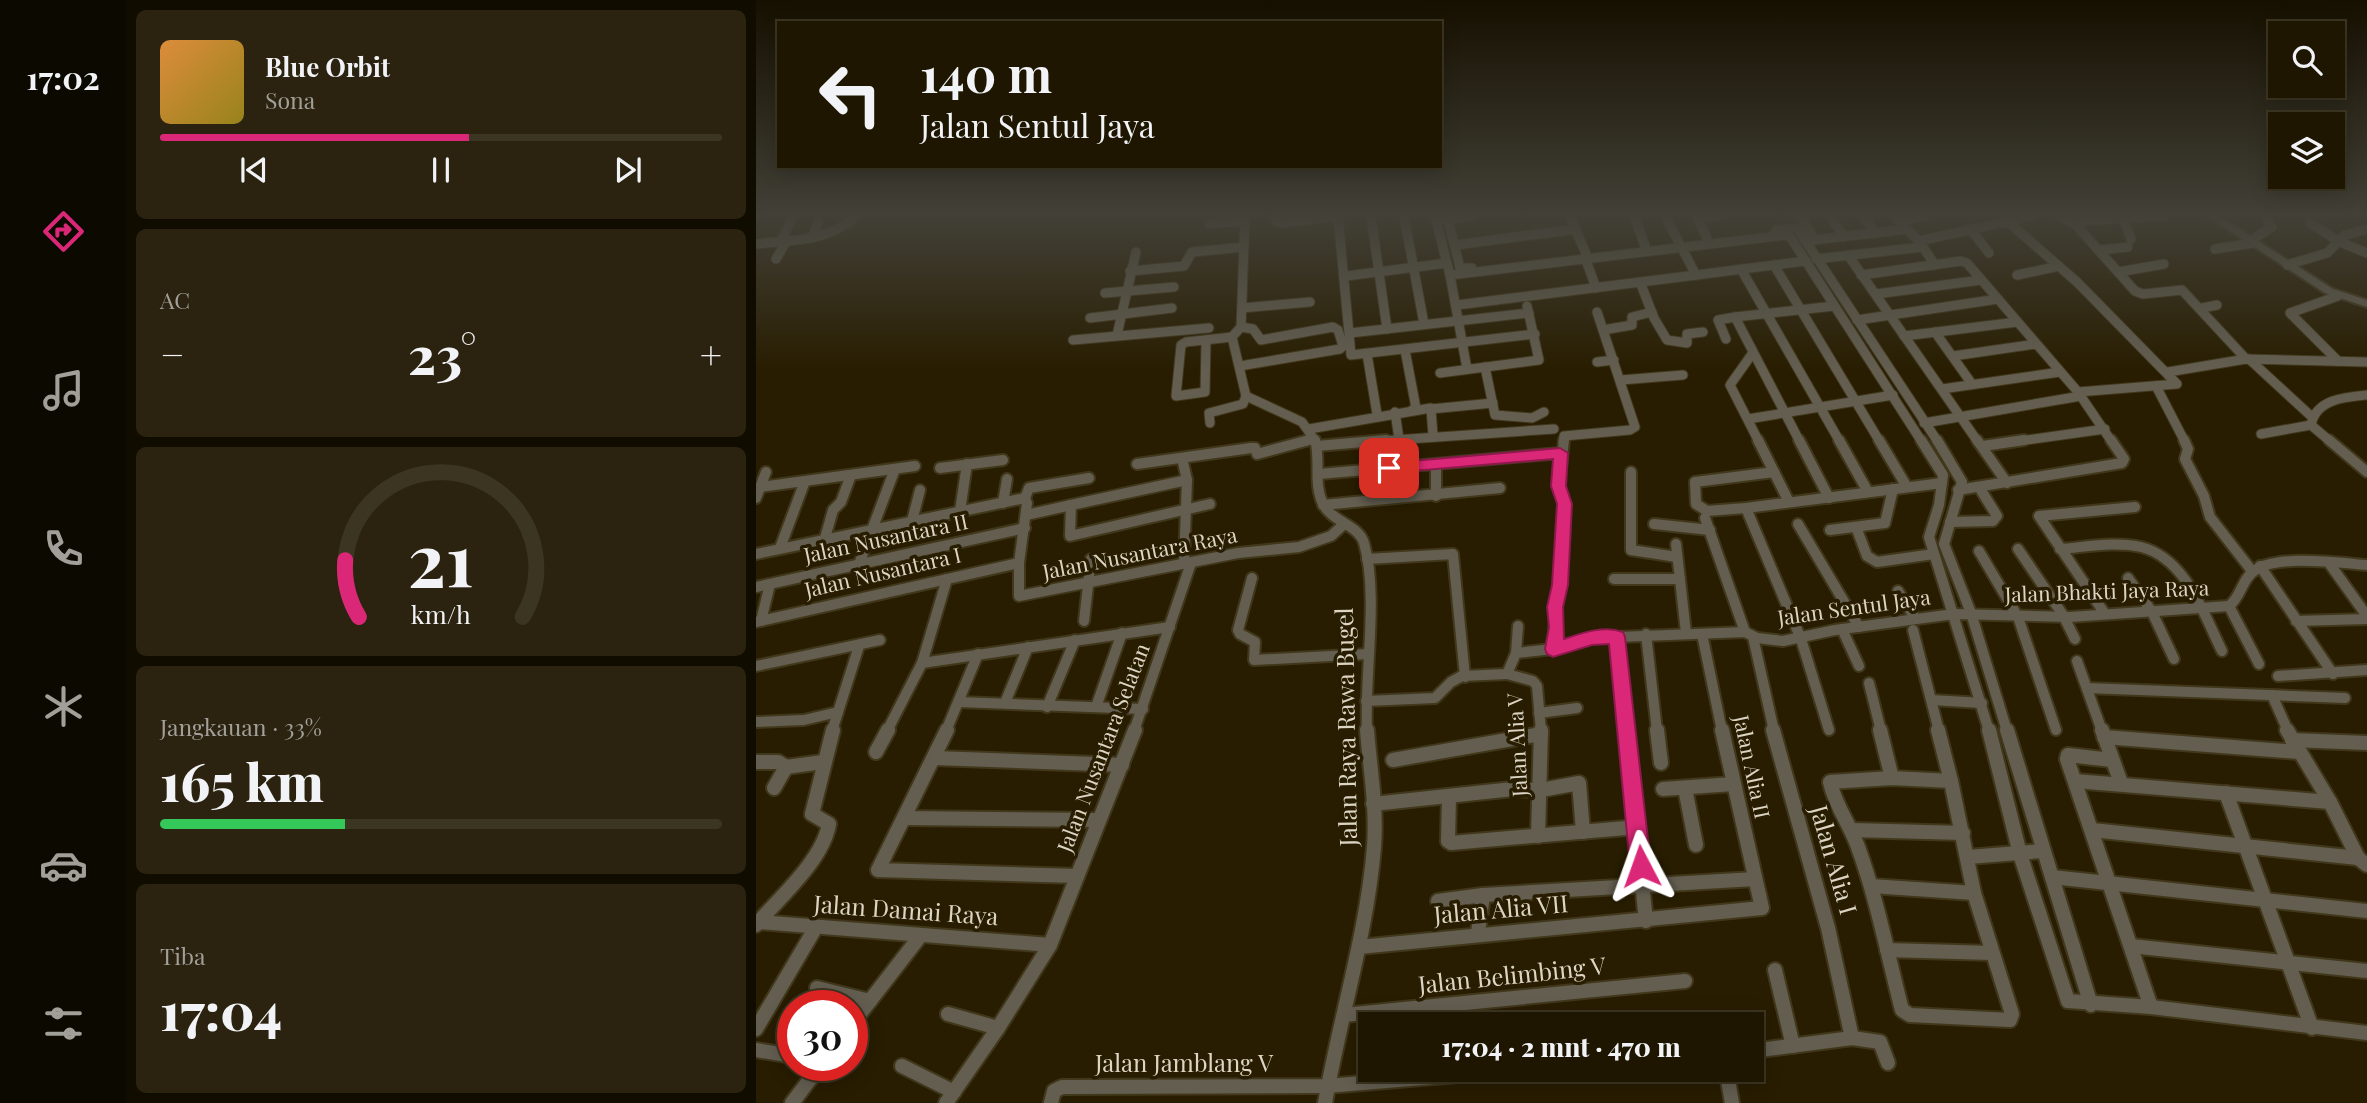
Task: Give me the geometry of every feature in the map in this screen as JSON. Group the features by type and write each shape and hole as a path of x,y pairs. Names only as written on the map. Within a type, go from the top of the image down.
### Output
{"street":[{"path":"1117,335 1131,267"},
{"path":"1130,271 1168,267"},
{"path":"1206,341 1205,392 1176,396 1181,345 1206,341 1231,337 1241,327 1243,267"},
{"path":"1345,267 1351,355 1535,334"},
{"path":"1377,267 1387,329"},
{"path":"1346,276 1410,267"},
{"path":"1413,267 1424,324"},
{"path":"1448,267 1467,369"},
{"path":"1460,267 1479,267"},
{"path":"1450,275 1507,267"},
{"path":"1589,267 1596,288"},
{"path":"1692,267 1696,275"},
{"path":"1457,305 1754,267"},
{"path":"1775,267 1907,487"},
{"path":"1815,267 1836,308 1893,395 1943,479 1929,537 1982,703 2020,854 2066,998 2070,1003 2151,1007 2367,1033"},
{"path":"1817,267 1857,320 1957,471 1960,486 1944,544 1970,613 2091,1005"},
{"path":"1856,267 2007,483"},
{"path":"1861,275 1917,267"},
{"path":"1774,472 1695,482 1696,504 1707,512 1829,498 1943,479 1960,486 1979,487 2124,462 2105,429 2079,394 1969,267"},
{"path":"2017,275 2052,267"},
{"path":"1924,423 2079,394 2177,384 2168,372 2141,349 2060,267"},
{"path":"2115,267 2138,293 2180,289 2202,308 2248,359 2311,421 2367,472"},
{"path":"2118,272 2144,267"},
{"path":"2291,267 2338,296 2367,304"},
{"path":"1741,269 1868,492"},
{"path":"1876,294 1981,280"},
{"path":"1640,282 1659,328 1669,341 1687,343 1687,334 1703,332"},
{"path":"1105,293 1174,287"},
{"path":"2338,296 2290,313 2338,360"},
{"path":"1440,373 1539,360 1525,297"},
{"path":"1857,320 1998,299"},
{"path":"1242,308 1310,302"},
{"path":"2202,308 2217,305"},
{"path":"1090,318 1172,308"},
{"path":"1726,339 1718,320 1801,310 1850,310"},
{"path":"1553,649 1557,627 1555,607 1560,585 1564,504 1559,486 1560,453 1564,436 1634,429 1621,380 1597,312"},
{"path":"1603,330 1632,325 1632,317 1652,312"},
{"path":"1350,334 1529,313"},
{"path":"1735,317 1829,498"},
{"path":"1904,336 2017,322"},
{"path":"1240,366 1340,349 1343,346 1338,330 1334,327 1261,340 1253,330 1241,327"},
{"path":"1073,340 1209,328"},
{"path":"1935,332 1972,384"},
{"path":"1210,423 1209,413 1243,404 1247,396 1231,337"},
{"path":"1953,356 2036,344"},
{"path":"1405,350 1416,408 1412,410"},
{"path":"1367,354 1377,414"},
{"path":"1752,354 1730,384 1789,502"},
{"path":"2168,372 2248,359 2367,362"},
{"path":"1597,362 1614,360"},
{"path":"1485,367 1495,415 1532,418 1544,412"},
{"path":"1942,389 2060,372"},
{"path":"1621,380 1683,375"},
{"path":"2156,387 2174,414 2176,425 2188,449 2185,459 2204,496 2210,517 2256,569 2333,674"},
{"path":"1748,418 1893,395"},
{"path":"2261,434 2311,421 2334,399 2367,395"},
{"path":"1247,396 1302,422 1314,438 1323,505 1343,525"},
{"path":"1137,464 1253,448 1257,454 1314,438 1377,414 1493,403"},
{"path":"1431,408 1433,435"},
{"path":"1395,412 1399,439"},
{"path":"1314,438 1399,439 1555,429"},
{"path":"1983,446 2105,429"},
{"path":"1319,474 1560,453"},
{"name":"Jalan Nusantara Selatan","path":"950,1097 998,1028 1050,945 1143,709 1188,563 1187,480 1182,458"},
{"path":"940,468 1003,460"},
{"path":"960,511 967,464"},
{"path":"1436,464 1436,496"},
{"path":"760,487 915,466"},
{"path":"859,564 895,469"},
{"path":"756,498 766,472"},
{"path":"1631,472 1631,550 1677,557"},
{"path":"825,538 834,510 842,502 851,475"},
{"path":"756,554 1025,498 1029,488 1089,478"},
{"path":"1003,503 1007,479"},
{"path":"1026,515 1187,480"},
{"path":"780,548 805,481"},
{"path":"1950,523 1993,521 1997,516 1995,510 1979,487"},
{"path":"1323,505 1500,488"},
{"path":"1830,530 1885,523 1893,489"},
{"path":"912,521 920,490"},
{"name":"Jalan Nusantara Raya","path":"1025,498 1027,501 1019,562 1019,596 1262,549 1299,547 1331,536 1343,525"},
{"path":"1071,505 1070,536 1210,504"},
{"path":"2105,614 2039,516 2136,507"},
{"path":"1746,508 1801,639 1829,730"},
{"name":"Jalan Alia I","path":"1704,518 1749,635 1828,928 1852,1038"},
{"path":"1654,524 1710,530"},
{"path":"1798,524 1859,627"},
{"name":"Jalan Raya Rawa Bugel","path":"1325,1103 1359,947 1374,847 1366,701 1367,559 1364,538 1343,525"},
{"path":"1856,527 1867,556 1877,562 1934,554"},
{"name":"Jalan Nusantara II","path":"756,587 1025,528"},
{"path":"1676,544 1686,634"},
{"path":"2060,548 2138,547 2160,553 2176,566 2222,651"},
{"path":"2018,549 2063,615 2075,639"},
{"path":"1979,551 2018,617 2056,730"},
{"path":"1367,559 1454,554 1454,582 1465,677"},
{"path":"1084,621 1091,559"},
{"name":"Jalan Nusantara I","path":"759,621 1019,562"},
{"path":"2256,569 2329,563 2367,565"},
{"path":"2329,563 2367,617"},
{"name":"Jalan Bhakti Jaya Raya","path":"1954,614 2018,617 2229,606 2235,603 2256,569"},
{"path":"1252,578 1238,630 1240,634 1255,642 1254,660 1368,654"},
{"path":"2128,578 2152,612 2174,659"},
{"path":"876,752 922,663 947,579"},
{"path":"1614,579 1679,579"},
{"path":"759,621 770,584"},
{"path":"1898,591 1914,624 1951,781 1963,833 1975,893 2012,1014 2010,1020 1906,1013 1902,1010 1871,886 1852,830 1832,795 1830,782 1892,778 1951,781"},
{"path":"2229,606 2259,664"},
{"name":"Jalan Sentul Jaya","path":"1517,653 1553,649 1592,638 1646,634 1749,635 1780,640 1801,639 1842,629 1914,624 1954,614"},
{"path":"2296,621 2367,617"},
{"path":"1366,701 1435,698 1441,696 1452,680 1485,673 1507,674 1517,653 1518,626"},
{"path":"922,663 1170,627"},
{"path":"1842,629 1858,666"},
{"path":"1096,707 1122,633"},
{"path":"1646,634 1661,763"},
{"name":"Jalan Alia II","path":"1702,634 1762,908"},
{"path":"1617,637 1646,921"},
{"path":"756,666 880,640"},
{"path":"1047,707 1074,640"},
{"path":"757,923 817,851 829,832 829,824 812,814 823,762 859,646"},
{"path":"1005,703 1028,647"},
{"path":"978,654 935,758 878,870 1077,876"},
{"path":"2077,662 2121,783"},
{"path":"2278,676 2367,670"},
{"name":"Jalan Alia V","path":"1507,674 1533,681 1537,686 1541,734 1538,836"},
{"path":"1869,683 1892,778"},
{"path":"2087,688 2344,698"},
{"path":"2272,695 2292,740 2363,861"},
{"path":"1932,701 1982,703"},
{"path":"959,702 1143,709"},
{"path":"1539,713 1577,708"},
{"path":"756,722 804,720 838,712"},
{"path":"1393,760 1541,734"},
{"path":"2104,737 2299,752"},
{"path":"2292,740 2367,743"},
{"path":"2112,760 2068,755 2067,760 2151,1007"},
{"path":"935,758 1122,765"},
{"path":"756,762 778,762 786,767 823,762"},
{"path":"774,788 786,767"},
{"path":"2076,781 2330,802"},
{"path":"1373,804 1513,789 1541,790 1580,783 1583,832"},
{"path":"1663,789 1733,784"},
{"path":"1685,788 1696,845"},
{"path":"2226,793 2312,1028"},
{"path":"1449,796 1448,841 1451,843 1638,828"},
{"path":"904,818 1098,820"},
{"path":"1852,830 1963,833"},
{"path":"2092,830 2363,861"},
{"path":"1968,857 2042,851"},
{"path":"2052,877 2367,911"},
{"path":"1438,901 1483,895 1755,879"},
{"path":"1871,886 1975,893"},
{"path":"1478,933 1483,895"},
{"name":"Jalan Alia VII","path":"1359,947 1478,933 1646,921 1762,908"},
{"name":"Jalan Damai Raya","path":"757,923 1050,945"},
{"path":"756,1029 816,927"},
{"path":"868,1004 921,935"},
{"path":"2131,946 2367,971"},
{"path":"1887,950 1992,953"},
{"path":"1775,970 1793,1046"},
{"name":"Jalan Belimbing V","path":"1344,1015 1685,981"},
{"path":"817,988 870,1001"},
{"path":"948,1014 998,1028"},
{"path":"1764,1050 1852,1038 1874,1039 1881,1042 1888,1063"},
{"path":"756,1050 777,1053"},
{"path":"902,1066 950,1097"},
{"path":"792,1103 809,1081"},
{"path":"1327,1086 1375,1082"},
{"path":"1728,1082 1732,1103"},
{"name":"Jalan Jamblang V","path":"1051,1103 1054,1091 1062,1087 1327,1086"}],"route":[{"path":"1389,468 1560,453 1559,486 1564,504 1560,585 1555,607 1557,627 1553,649 1592,638 1617,637 1641,866"}]}
